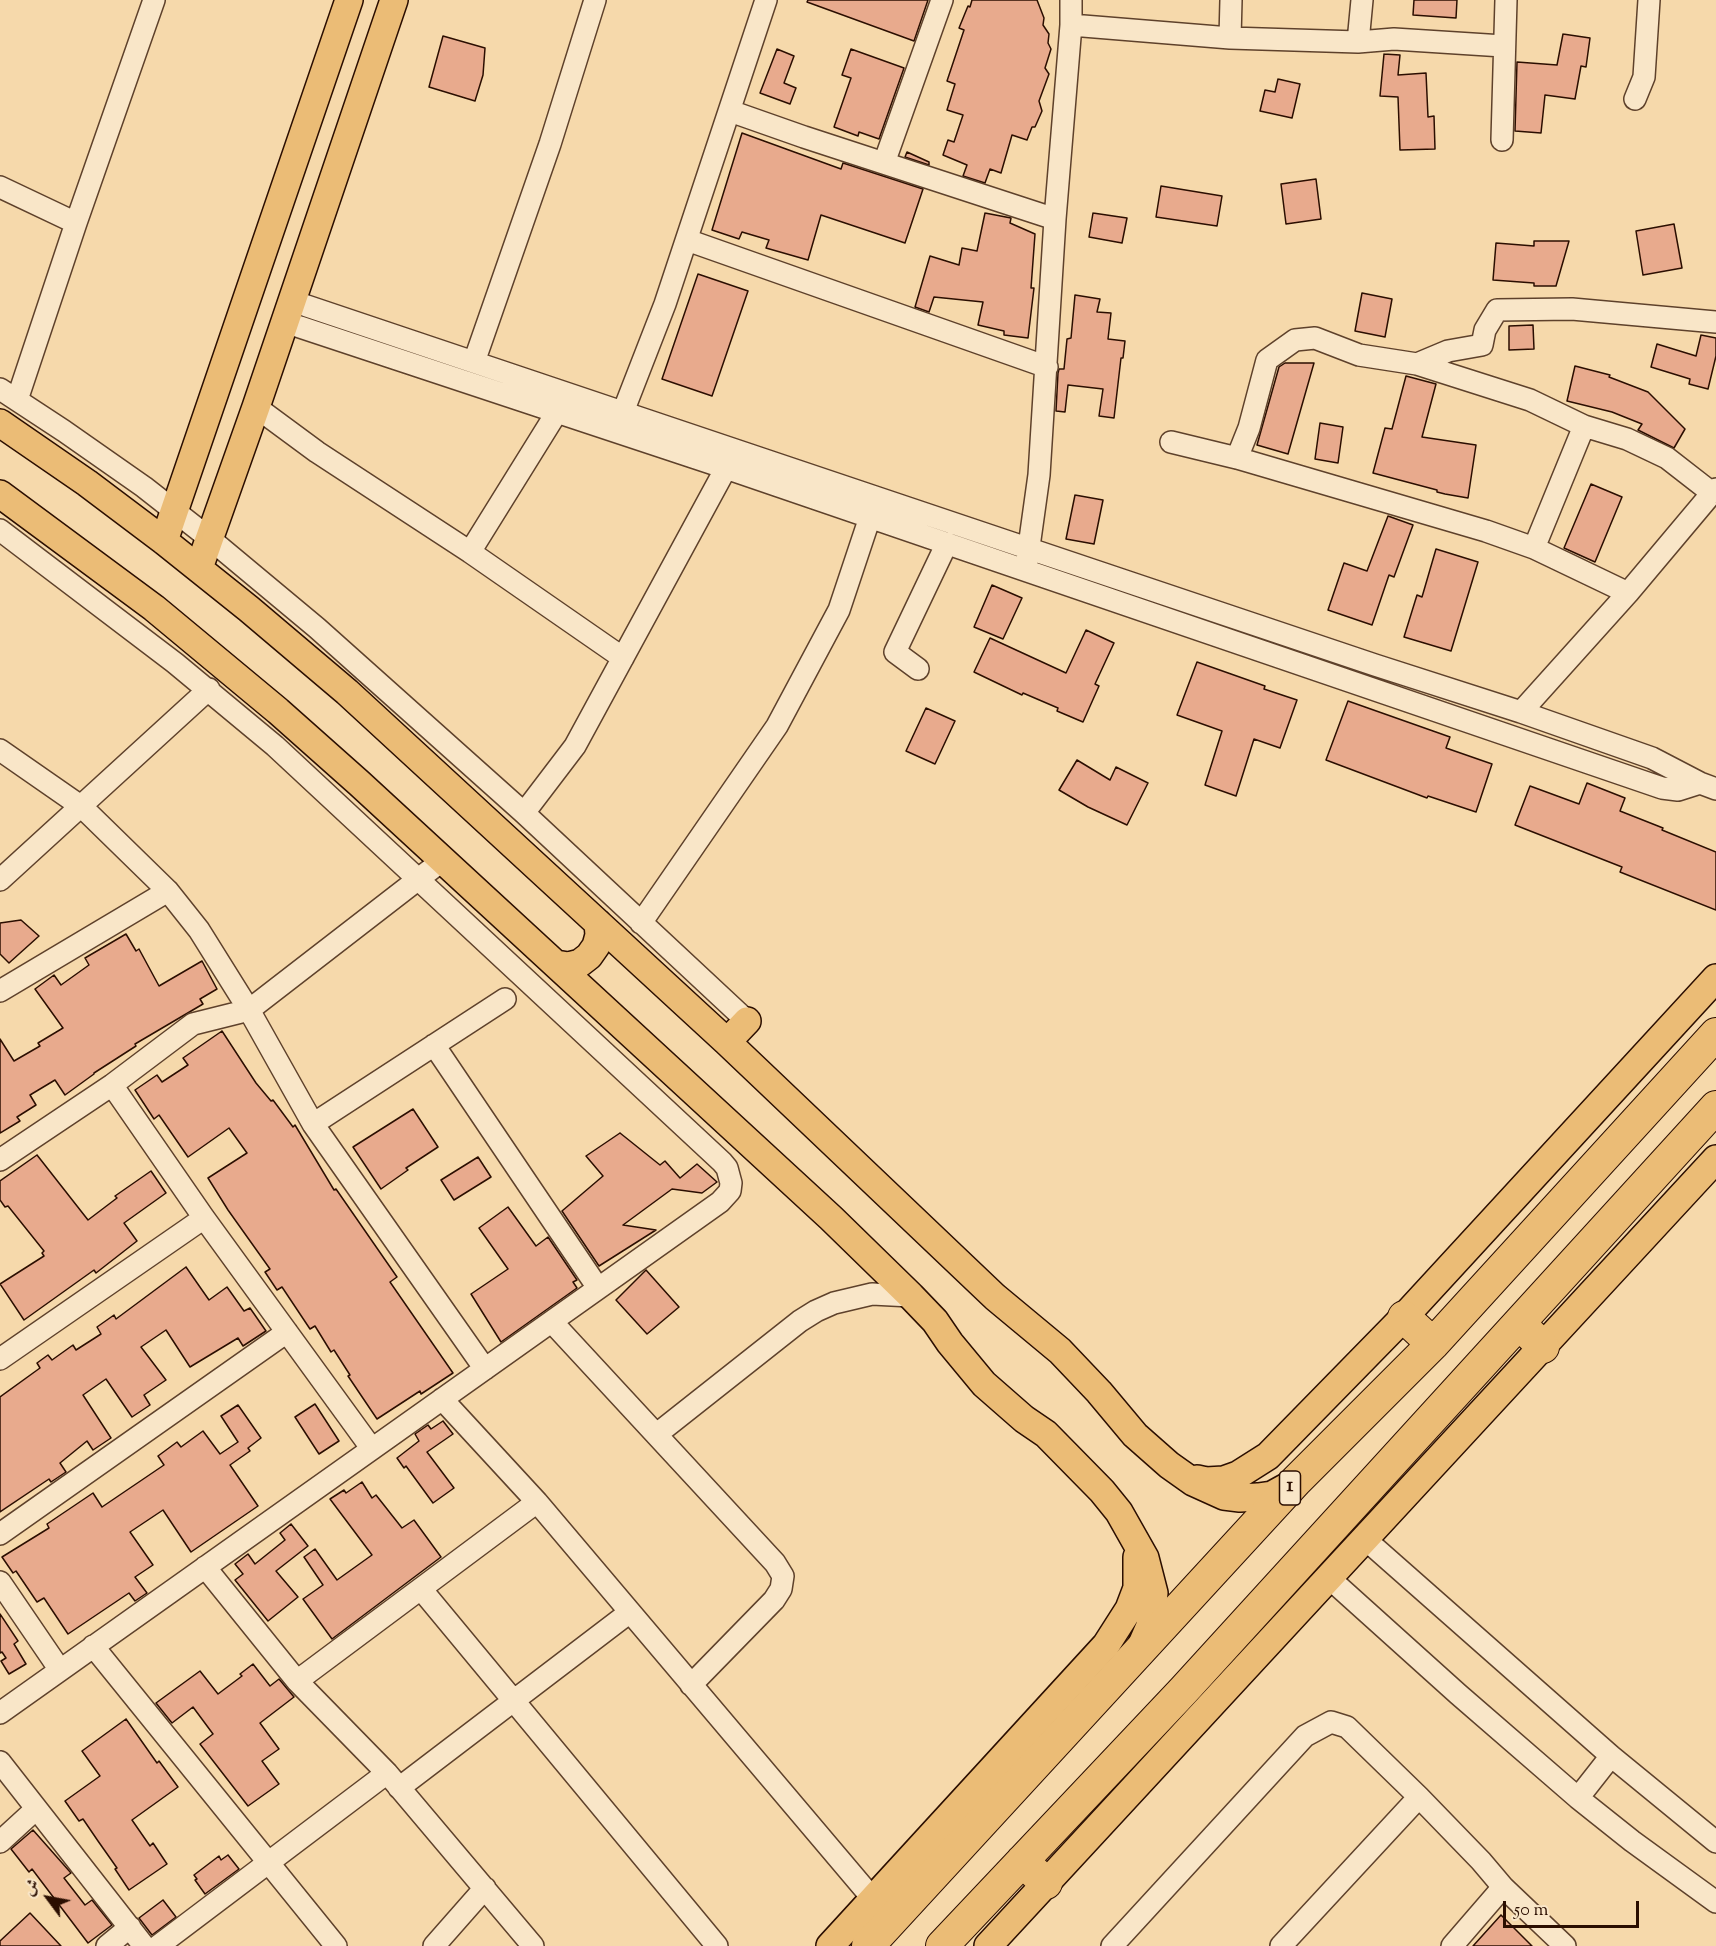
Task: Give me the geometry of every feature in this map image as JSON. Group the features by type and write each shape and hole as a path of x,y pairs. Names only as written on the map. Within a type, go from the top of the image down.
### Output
{"highway":[{"name":"1","path":"868,1946 980,1802 1136,1654 1296,1481 1433,1344 1716,1034"},
{"path":"942,1946 1183,1691 1716,1107"},
{"path":"1404,1317 1433,1344"},
{"path":"1519,1323 1543,1347"},
{"path":"1022,1861 1046,1883"}],"main road":[{"path":"164,541 350,0"},
{"path":"199,568 289,312 394,0"},
{"path":"333,47 374,60"},
{"path":"0,423 87,483 199,568 378,720 727,1041 995,1297 1039,1332 1099,1392 1135,1435 1183,1474 1207,1489 1224,1496 1240,1498 1272,1495 1296,1481"},
{"path":"0,494 120,581 221,662 327,754 831,1218 935,1321 984,1384 1017,1414 1046,1434 1102,1491 1119,1512 1135,1538 1150,1574 1154,1593 1150,1626 1136,1654"},
{"path":"556,964 568,966 580,963 590,956 599,935 598,923"},
{"path":"1183,1474 1206,1481 1224,1480 1238,1475 1268,1456 1404,1317 1716,978"},
{"path":"727,1041 747,1021"},
{"path":"988,1946 1716,1159"},
{"path":"830,1946 873,1899 980,1802 1106,1645 1129,1609 1137,1588 1138,1566 1135,1538"}],"street":[{"path":"154,0 76,223 8,395 104,458 174,511 366,670 524,813 747,1021"},
{"path":"474,362 550,144 595,0"},
{"path":"623,412 665,304 766,0"},
{"path":"884,163 942,0"},
{"path":"1028,559 1040,475 1054,219 1071,25 1071,0"},
{"path":"1230,38 1231,0"},
{"path":"1358,42 1362,0"},
{"path":"1502,140 1506,0"},
{"path":"1635,99 1644,77 1649,0"},
{"path":"1071,25 1230,38 1358,42 1394,39 1503,46"},
{"path":"730,111 1054,219"},
{"path":"0,187 76,223"},
{"path":"687,240 1047,367"},
{"path":"1416,364 1449,351 1482,345 1485,330 1497,310 1572,309 1716,322"},
{"path":"289,312 474,362 623,412 1662,788 1678,790 1708,786"},
{"path":"289,312 557,412 946,543 1028,559 1521,712 1652,758 1708,786"},
{"path":"1237,458 1249,428 1267,360 1295,340 1315,339 1359,355 1416,364 1530,400 1584,426 1627,440 1667,458 1714,491 1628,593 1521,712"},
{"path":"256,407 317,452 470,552 623,658"},
{"path":"470,552 557,412"},
{"path":"1534,548 1584,426"},
{"path":"1171,442 1237,458 1440,517 1534,548 1628,593"},
{"path":"524,813 575,746 726,468"},
{"path":"641,923 777,726 839,610 870,517"},
{"path":"0,530 209,689 275,746 727,1168 731,1183 730,1191 720,1202 0,1713"},
{"path":"918,669 896,652 946,543"},
{"path":"0,880 209,689"},
{"path":"0,750 82,807 168,891 199,930 249,1010 313,1124 485,1369"},
{"path":"0,1160 111,1085 193,1024 249,1010 443,860"},
{"path":"0,992 168,891"},
{"path":"313,1124 505,999"},
{"path":"434,1045 598,1288"},
{"path":"111,1085 204,1218 372,1449"},
{"path":"0,1359 204,1218"},
{"path":"657,1434 800,1321 816,1311 834,1302 862,1295 911,1296"},
{"path":"552,1322 775,1563 783,1576 781,1589 774,1600 691,1685"},
{"path":"0,1534 287,1332"},
{"path":"442,1400 537,1502 873,1899"},
{"path":"297,1681 537,1502"},
{"path":"1365,1539 1611,1756 1716,1842"},
{"path":"205,1567 297,1681 393,1780 533,1946"},
{"path":"1328,1577 1578,1798 1632,1841 1716,1902"},
{"path":"0,1582 60,1670"},
{"path":"421,1588 717,1946"},
{"path":"158,1946 269,1861 513,1701 630,1612"},
{"path":"93,1647 336,1946"},
{"path":"1112,1946 1305,1736 1331,1722 1347,1727 1419,1797 1503,1887 1564,1946"},
{"path":"1578,1798 1611,1756"},
{"path":"0,1762 144,1946"},
{"path":"1281,1946 1419,1797"},
{"path":"0,1842 36,1809"},
{"path":"1452,1946 1503,1887"},
{"path":"434,1946 485,1888"},
{"path":"107,1946 130,1927"}],"building":[{"path":"808,0 928,0 914,41 807,2"},
{"path":"972,0 1037,0 1044,18 1043,25 1049,34 1048,43 1051,49 1045,68 1049,74 1039,101 1042,111 1035,127 1032,127 1027,140 1012,135 1001,173 990,169 985,183 963,176 967,165 943,155 948,140 954,142 963,115 947,110 955,84 947,81 964,30 959,28"},
{"path":"1414,0 1457,0 1456,18 1413,15"},
{"path":"1563,34 1590,38 1586,67 1581,66 1575,99 1545,95 1541,133 1515,131 1517,62 1557,65"},
{"path":"443,36 485,48 483,75 475,101 429,87"},
{"path":"777,49 794,56 784,83 796,88 790,104 760,93"},
{"path":"851,49 904,68 879,139 859,132 858,136 834,127 851,78 842,75"},
{"path":"1384,54 1400,55 1398,75 1426,73 1428,117 1434,116 1435,149 1400,150 1398,97 1380,96"},
{"path":"1278,79 1300,84 1292,118 1260,111 1265,90 1275,92"},
{"path":"742,133 841,169 843,163 923,189 905,243 821,215 808,260 766,248 769,240 742,232 739,239 712,230"},
{"path":"907,152 929,162 929,165 905,157"},
{"path":"1316,179 1321,219 1286,224 1281,184"},
{"path":"1161,186 1222,196 1217,226 1156,217"},
{"path":"985,213 1011,218 1010,223 1035,234 1031,288 1034,288 1028,338 1004,335 1004,331 978,325 983,302 934,297 929,312 915,307 930,256 959,265 962,248 977,251"},
{"path":"1093,213 1127,218 1122,243 1089,237"},
{"path":"1674,224 1682,268 1643,275 1636,231"},
{"path":"1534,241 1569,241 1556,286 1534,286 1534,283 1493,280 1496,243 1534,246"},
{"path":"698,274 748,291 712,396 662,379"},
{"path":"1362,293 1392,299 1385,337 1355,331"},
{"path":"1075,295 1100,299 1097,312 1111,313 1108,339 1125,341 1114,418 1099,416 1103,389 1068,385 1065,412 1056,411 1058,373 1059,369 1064,369 1067,339 1071,338"},
{"path":"1533,325 1534,349 1509,350 1509,326"},
{"path":"1701,335 1716,338 1716,356 1708,389 1689,384 1690,379 1651,367 1657,344 1696,356"},
{"path":"1285,363 1314,363 1288,454 1257,445 1279,367"},
{"path":"1575,366 1610,375 1609,377 1648,392 1685,429 1674,448 1638,430 1642,424 1612,412 1567,401"},
{"path":"1406,376 1436,384 1422,437 1476,445 1468,498 1437,492 1437,490 1373,473 1385,428 1392,429"},
{"path":"1320,423 1343,427 1338,463 1315,459"},
{"path":"1591,484 1622,497 1595,562 1564,548"},
{"path":"1075,495 1103,500 1094,544 1066,539"},
{"path":"1388,516 1413,525 1394,577 1389,575 1372,625 1328,610 1344,563 1367,571"},
{"path":"1436,549 1478,562 1451,651 1404,637 1417,595 1422,597"},
{"path":"992,585 1022,598 1003,639 974,627"},
{"path":"1086,630 1114,643 1095,684 1099,686 1083,722 1057,711 1058,708 1023,693 1022,695 974,672 990,638 1066,673"},
{"path":"1197,662 1297,700 1280,748 1254,739 1236,796 1205,785 1222,731 1177,715"},
{"path":"1348,701 1450,737 1446,748 1492,764 1476,812 1428,796 1427,798 1326,760"},
{"path":"926,708 955,721 935,764 906,751"},
{"path":"1077,760 1110,780 1116,767 1148,783 1127,825 1088,807 1059,790"},
{"path":"1587,783 1625,798 1620,811 1716,852 1716,910 1620,872 1622,867 1515,825 1530,786 1579,804"},
{"path":"21,920 39,936 9,963 0,954 0,923"},
{"path":"126,934 136,951 139,949 159,986 202,961 217,989 200,999 203,1004 135,1044 136,1046 65,1095 55,1080 30,1095 36,1105 17,1117 20,1121 0,1133 0,1039 14,1061 40,1046 38,1043 63,1028 35,989 54,975 61,985 89,965 85,958"},
{"path":"222,1031 256,1083 271,1101 273,1100 293,1127 295,1125 334,1190 336,1189 397,1277 390,1282 453,1373 377,1419 348,1376 350,1375 334,1350 331,1352 315,1326 310,1329 282,1287 277,1290 265,1272 270,1269 208,1178 247,1153 229,1128 188,1157 159,1115 154,1119 135,1090 157,1075 162,1082 188,1065 183,1058"},
{"path":"413,1109 438,1147 406,1168 408,1170 381,1189 353,1147"},
{"path":"620,1133 660,1165 665,1161 680,1178 697,1164 717,1182 702,1193 672,1189 623,1225 656,1230 599,1266 562,1211 603,1176 586,1156"},
{"path":"37,1155 88,1220 117,1198 115,1196 151,1171 166,1193 124,1223 137,1241 96,1273 94,1270 24,1320 0,1284 44,1256 42,1253 44,1251 8,1206 5,1207 0,1200 0,1181"},
{"path":"478,1157 491,1177 454,1200 441,1180"},
{"path":"508,1207 536,1246 548,1237 577,1280 573,1282 577,1288 501,1342 471,1294 508,1269 479,1228"},
{"path":"186,1267 209,1300 227,1287 244,1311 250,1308 266,1331 243,1346 238,1338 190,1367 166,1330 141,1347 166,1380 144,1395 150,1405 132,1417 106,1379 83,1395 111,1438 93,1450 87,1441 60,1463 66,1472 51,1482 49,1479 0,1512 0,1397 40,1368 37,1363 48,1355 52,1360 73,1345 76,1350 101,1334 97,1327 114,1315 116,1319"},
{"path":"646,1270 679,1307 647,1334 616,1300"},
{"path":"315,1404 339,1441 319,1454 295,1417"},
{"path":"238,1405 261,1438 248,1448 250,1451 230,1465 258,1506 191,1552 163,1510 130,1532 153,1565 135,1577 147,1593 135,1601 129,1593 68,1634 44,1598 37,1602 16,1571 13,1573 2,1557 49,1528 47,1524 93,1493 102,1507 164,1465 158,1456 177,1442 181,1447 203,1431 220,1454 238,1442 221,1416"},
{"path":"443,1421 453,1434 427,1452 454,1488 433,1503 406,1466 404,1468 397,1458 419,1441 415,1434 428,1425 431,1429"},
{"path":"362,1482 372,1498 376,1495 402,1528 414,1520 441,1557 332,1639 303,1599 323,1585 304,1557 315,1549 337,1580 372,1555 330,1499 344,1490 346,1493"},
{"path":"291,1524 308,1546 276,1571 298,1597 268,1621 235,1580 243,1574 235,1564 248,1554 255,1564 285,1540 280,1533"},
{"path":"0,1614 18,1641 14,1644 26,1664 9,1674 1,1661 6,1658 2,1652 0,1653"},
{"path":"253,1664 270,1686 279,1679 294,1697 260,1723 279,1749 262,1761 279,1784 248,1806 200,1744 213,1734 193,1707 172,1723 156,1703 200,1671 218,1694 242,1676 240,1674"},
{"path":"126,1719 157,1763 159,1761 178,1787 132,1820 150,1846 153,1843 167,1864 129,1890 115,1869 117,1868 83,1819 79,1821 65,1801 100,1776 82,1751"},
{"path":"33,1830 71,1873 64,1878 85,1905 92,1900 112,1925 88,1943 32,1869 29,1872 11,1849"},
{"path":"228,1855 239,1869 205,1894 194,1875 219,1856 221,1860"},
{"path":"163,1900 176,1917 152,1935 139,1918"},
{"path":"30,1913 61,1946 0,1946 0,1941"},
{"path":"1501,1915 1532,1946 1473,1946"}]}
